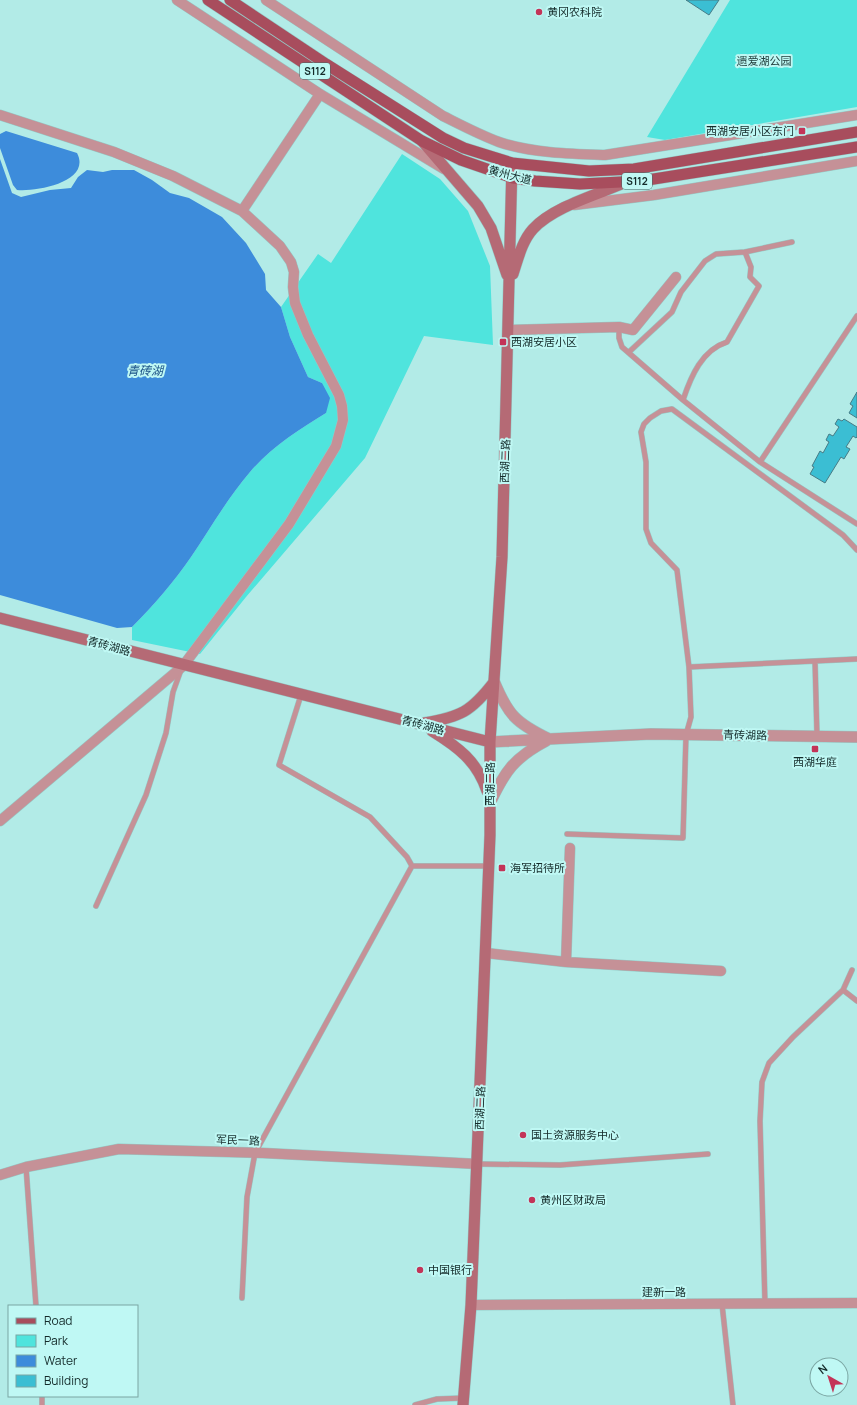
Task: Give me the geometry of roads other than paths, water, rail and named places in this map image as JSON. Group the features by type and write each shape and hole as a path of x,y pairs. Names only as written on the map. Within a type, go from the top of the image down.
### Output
{"main road":[{"name":"黄州大道","path":"208,0 422,141 461,160 513,178 535,182 580,184 625,182 857,147"},
{"name":"黄州大道","path":"230,0 326,64 443,138 464,148 512,163 589,172 634,169 857,132"},
{"path":"422,141 478,206 491,228 510,284"},
{"name":"西湖二路","path":"463,1401 471,1305 478,1164 489,866 490,742 502,557 513,178 512,163"},
{"path":"510,284 521,248 532,230 545,218 625,182"},
{"name":"青砖湖路","path":"0,618 183,666 490,742"},
{"path":"421,724 450,719 470,709 494,682"},
{"path":"421,724 450,742 469,758 482,776 490,803"}],"street":[{"path":"177,0 320,94 449,171"},
{"path":"266,0 443,116 470,130 508,144 569,153 605,155 857,115"},
{"path":"242,211 320,94"},
{"path":"0,115 114,152 173,176 242,211 280,246 291,262 294,272 293,287 295,303 308,335 339,395 342,406 343,420 336,446 289,524 183,666 0,821"},
{"path":"570,206 654,195 857,161"},
{"path":"509,330 619,327 633,330 676,277"},
{"path":"494,682 504,704 514,718 530,730 550,739"},
{"name":"青砖湖路","path":"490,742 651,734 857,737"},
{"path":"490,803 501,779 514,762 531,749 550,739"},
{"path":"566,962 570,848"},
{"path":"486,953 566,962 721,971"},
{"name":"军民一路","path":"0,1175 26,1167 119,1148 478,1164"},
{"name":"建新一路","path":"471,1305 857,1303"}],"lane":[{"path":"629,352 654,327 672,312 681,292 705,261 716,254 745,252 792,242"},
{"path":"683,400 689,382 707,353 716,345 727,342 759,286 750,277 751,267 745,252"},
{"path":"760,462 857,316"},
{"path":"619,327 619,338 622,347 683,400 760,462 857,524"},
{"path":"567,834 683,838 686,735 691,716 689,667 677,570 651,542 646,529 646,462 641,432 644,424 650,418 661,411 672,409 843,536 857,550"},
{"path":"689,667 857,659"},
{"path":"815,661 817,737"},
{"path":"96,906 146,795 166,733 173,692 183,666"},
{"path":"301,695 279,765 370,817 407,857 412,866"},
{"path":"412,866 489,866"},
{"path":"242,1298 247,1197 255,1153 412,866"},
{"path":"765,1304 760,1121 762,1082 769,1063 793,1037 843,990 852,970"},
{"path":"843,990 857,1001"},
{"path":"478,1164 560,1165 708,1154"},
{"path":"26,1167 36,1305"},
{"path":"722,1304 733,1405"},
{"path":"415,1405 437,1399 463,1401"}],"water":[{"path":"6,131 77,153 80,163 77,171 70,178 48,187 17,190 13,185 0,148 0,134"},
{"name":"青砖湖","path":"0,159 12,193 21,197 50,190 71,188 78,177 87,170 103,172 112,170 134,170 152,180 170,193 189,198 222,217 246,243 265,274 266,290 281,307 290,337 308,377 322,383 330,398 326,413 276,447 250,472 226,503 178,576 132,627 117,628 0,595"}],"place":[{"name":"黄冈农科院","path":"539,12"},
{"name":"西湖安居小区东门","path":"802,131"},
{"name":"西湖安居小区","path":"503,342"},
{"name":"西湖华庭","path":"815,749"},
{"name":"海军招待所","path":"502,868"},
{"name":"国土资源服务中心","path":"523,1135"},
{"name":"黄州区财政局","path":"532,1200"},
{"name":"中国银行","path":"420,1270"}],"park label":[{"name":"遗爱湖公园","path":"764,61"}]}
